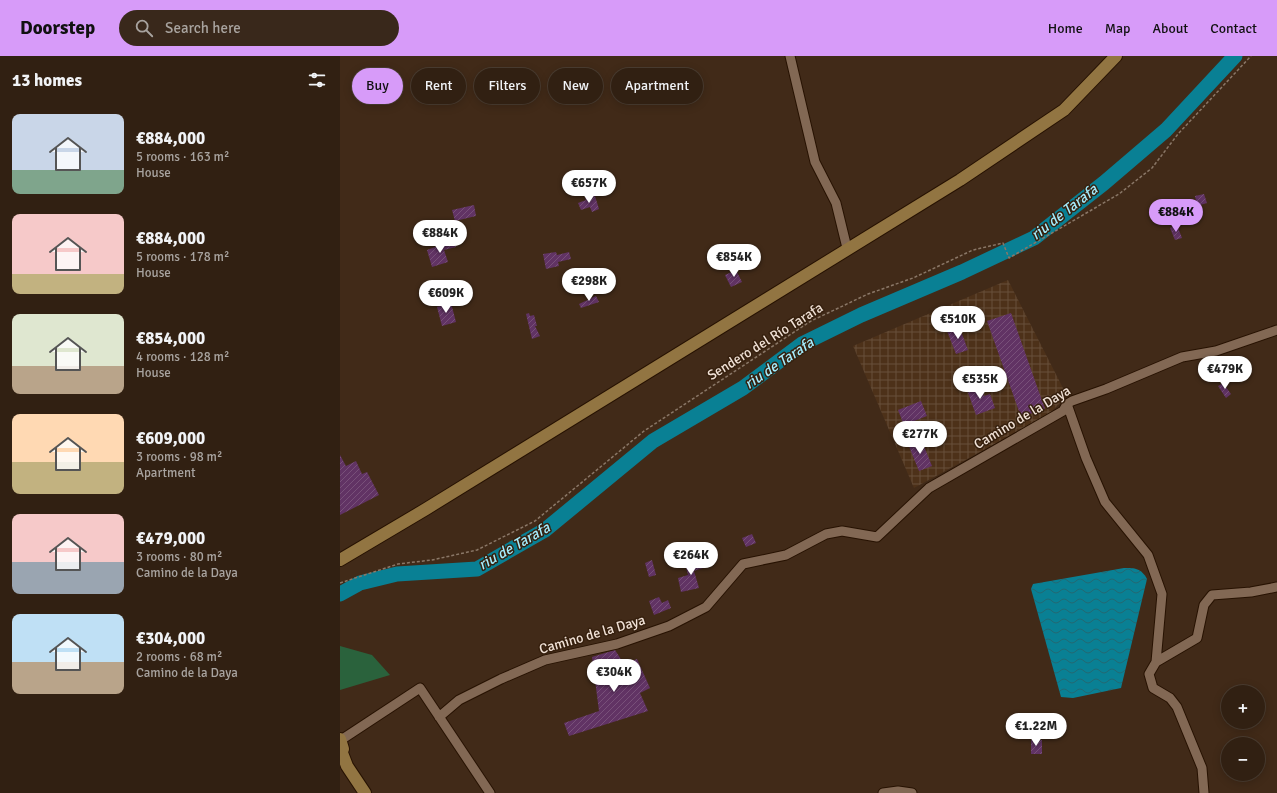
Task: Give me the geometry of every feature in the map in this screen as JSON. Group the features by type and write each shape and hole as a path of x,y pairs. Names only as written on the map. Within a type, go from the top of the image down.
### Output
{"main road":[{"path":"340,560 426,509 847,248 960,180 1064,110 1116,56"},
{"path":"340,740 343,746 341,755 365,793"},
{"path":"340,766 359,793"}],"street":[{"path":"790,56 815,162 836,203 847,248"},
{"name":"Camino de la Daya","path":"439,717 459,700 501,679 545,660 617,644 669,626 706,608 743,564 786,555 826,534 842,531 877,537 929,488 1063,411 1067,404 1182,357 1216,351 1277,330"},
{"path":"1067,404 1086,458 1105,502 1148,555 1162,594 1156,662 1149,674 1153,688 1170,698 1177,707 1202,768 1204,793"},
{"path":"1156,662 1196,638 1204,605 1212,595 1251,592 1277,587"},
{"path":"340,740 420,688 490,793"},
{"path":"883,793 898,791 912,793"}],"path":[{"name":"Sendero del Río Tarafa","path":"340,583 398,564 432,560 477,550 535,521 644,431 811,321 868,294 912,278 973,250 1003,243 1009,258 1016,254 1119,194 1152,168 1178,134 1251,56"}],"shaded area":[{"path":"1008,280 1067,396 1048,415 914,488 853,346"}],"green space":[{"path":"340,646 372,655 390,675 340,690"}],"water":[{"path":"1124,568 1137,569 1147,579 1121,688 1073,698 1061,697 1031,589 1033,584"}],"building":[{"path":"1204,194 1207,203 1197,206 1195,196"},
{"path":"595,196 599,209 592,212 590,207 581,210 578,203 586,200 585,198"},
{"path":"474,205 476,216 455,221 452,210"},
{"path":"1177,225 1182,238 1175,240 1170,228"},
{"path":"454,240 456,247 444,250 448,262 432,267 427,250"},
{"path":"556,252 557,255 569,252 571,259 558,262 559,266 546,269 543,254"},
{"path":"736,270 742,282 731,287 725,275"},
{"path":"596,296 599,302 581,308 579,304"},
{"path":"451,303 456,322 442,326 437,307"},
{"path":"529,313 530,316 534,315 537,326 535,326 540,336 532,339 526,314"},
{"path":"1011,313 1045,409 1021,417 987,321"},
{"path":"959,326 968,350 956,354 947,331"},
{"path":"1223,383 1231,394 1226,398 1218,386"},
{"path":"981,385 984,396 990,394 995,408 976,415 967,390"},
{"path":"921,401 927,416 904,425 898,410"},
{"path":"921,439 932,466 919,471 908,444"},
{"path":"340,455 346,466 356,461 362,474 367,472 379,495 340,515"},
{"path":"752,534 756,543 746,547 742,538"},
{"path":"652,560 656,575 649,577 645,563"},
{"path":"704,560 706,567 694,571 699,588 681,592 678,578 688,575 685,564"},
{"path":"659,597 662,603 668,600 671,608 654,615 649,601"},
{"path":"615,650 624,664 637,659 650,688 640,693 648,711 569,736 564,723 599,711 592,657"},
{"path":"1031,740 1042,740 1042,754 1031,754"}],"waterway":[{"name":"riu de Tarafa","path":"340,594 360,583 397,574 477,569 545,530 653,441 743,388 802,344 861,315 962,272 1034,238 1104,183 1166,130 1235,56"}]}
